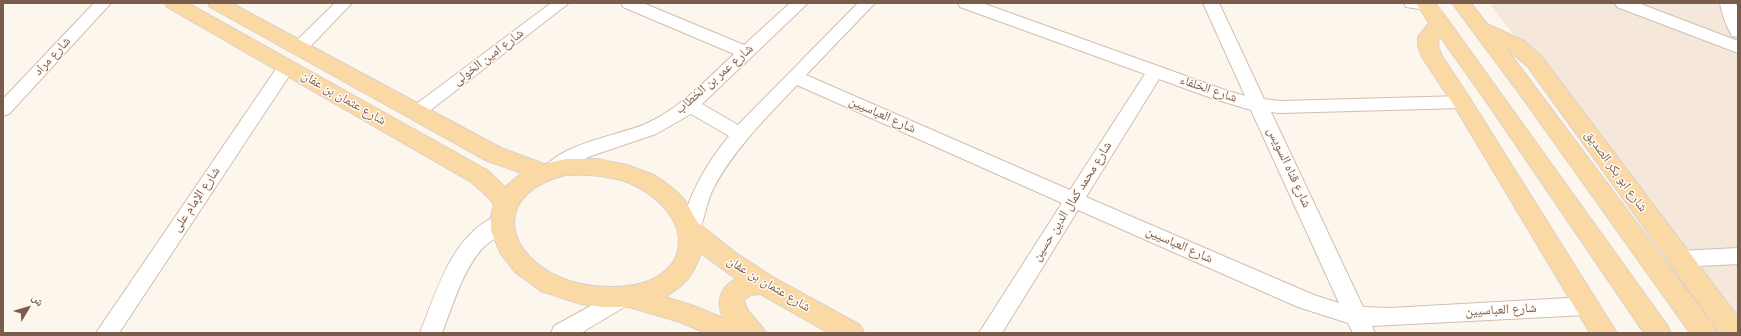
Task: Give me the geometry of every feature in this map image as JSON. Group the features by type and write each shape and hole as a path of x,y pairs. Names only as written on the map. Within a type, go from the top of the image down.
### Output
{"main road":[{"name":"شارع عثمان بن عفان","path":"174,3 479,176 496,191 503,213"},
{"name":"شارع عثمان بن عفان","path":"217,3 493,154 548,170"},
{"name":"شارع ابو بكر الصديق","path":"1461,3 1531,95 1704,333"},
{"path":"1421,4 1440,24 1495,99 1658,333"},
{"path":"1440,24 1430,33 1428,42 1429,52 1462,102 1604,333"},
{"name":"شارع ابو بكر الصديق","path":"1480,28 1517,46 1535,62 1735,333"},
{"path":"579,166 604,168 637,176 656,187 673,201 685,217 690,230 690,248 683,268 666,284 643,295 626,297 596,296 577,293 560,288 539,278 516,257 506,240 503,213 519,185 548,170 579,166"},
{"name":"شارع عثمان بن عفان","path":"690,230 724,259 765,285 851,333"},
{"path":"753,333 731,308 731,298 737,290 745,286 755,284 765,285"},
{"path":"626,297 685,313 733,333"}],"street":[{"name":"شارع مراد","path":"3,110 103,3"},
{"path":"299,48 344,3"},
{"name":"شارع امين الخولى","path":"416,112 561,3"},
{"path":"629,3 747,53"},
{"name":"شارع عمر بن الخطاب","path":"548,170 590,148 654,127 690,105 800,3"},
{"path":"690,230 692,216 709,178 725,152 739,134 867,3"},
{"name":"شارع الخلفاء","path":"966,3 1155,72 1230,98 1258,105 1285,107 1462,102"},
{"name":"شارع قناه السويس","path":"1211,3 1364,333"},
{"path":"1623,3 1738,47"},
{"path":"1728,3 1731,17 1738,32"},
{"name":"شارع الإمام على","path":"107,333 286,67"},
{"name":"شارع محمد كمال الدين حسين","path":"990,333 1155,72"},
{"name":"شارع العباسيين","path":"794,77 1306,301 1331,310 1356,315 1390,317 1586,306"},
{"path":"690,105 739,134"},
{"path":"431,333 467,251 503,213"},
{"path":"1679,259 1738,256"},
{"path":"562,333 626,297"}],"shaded area":[{"path":"1489,3 1738,3 1738,327"}]}
